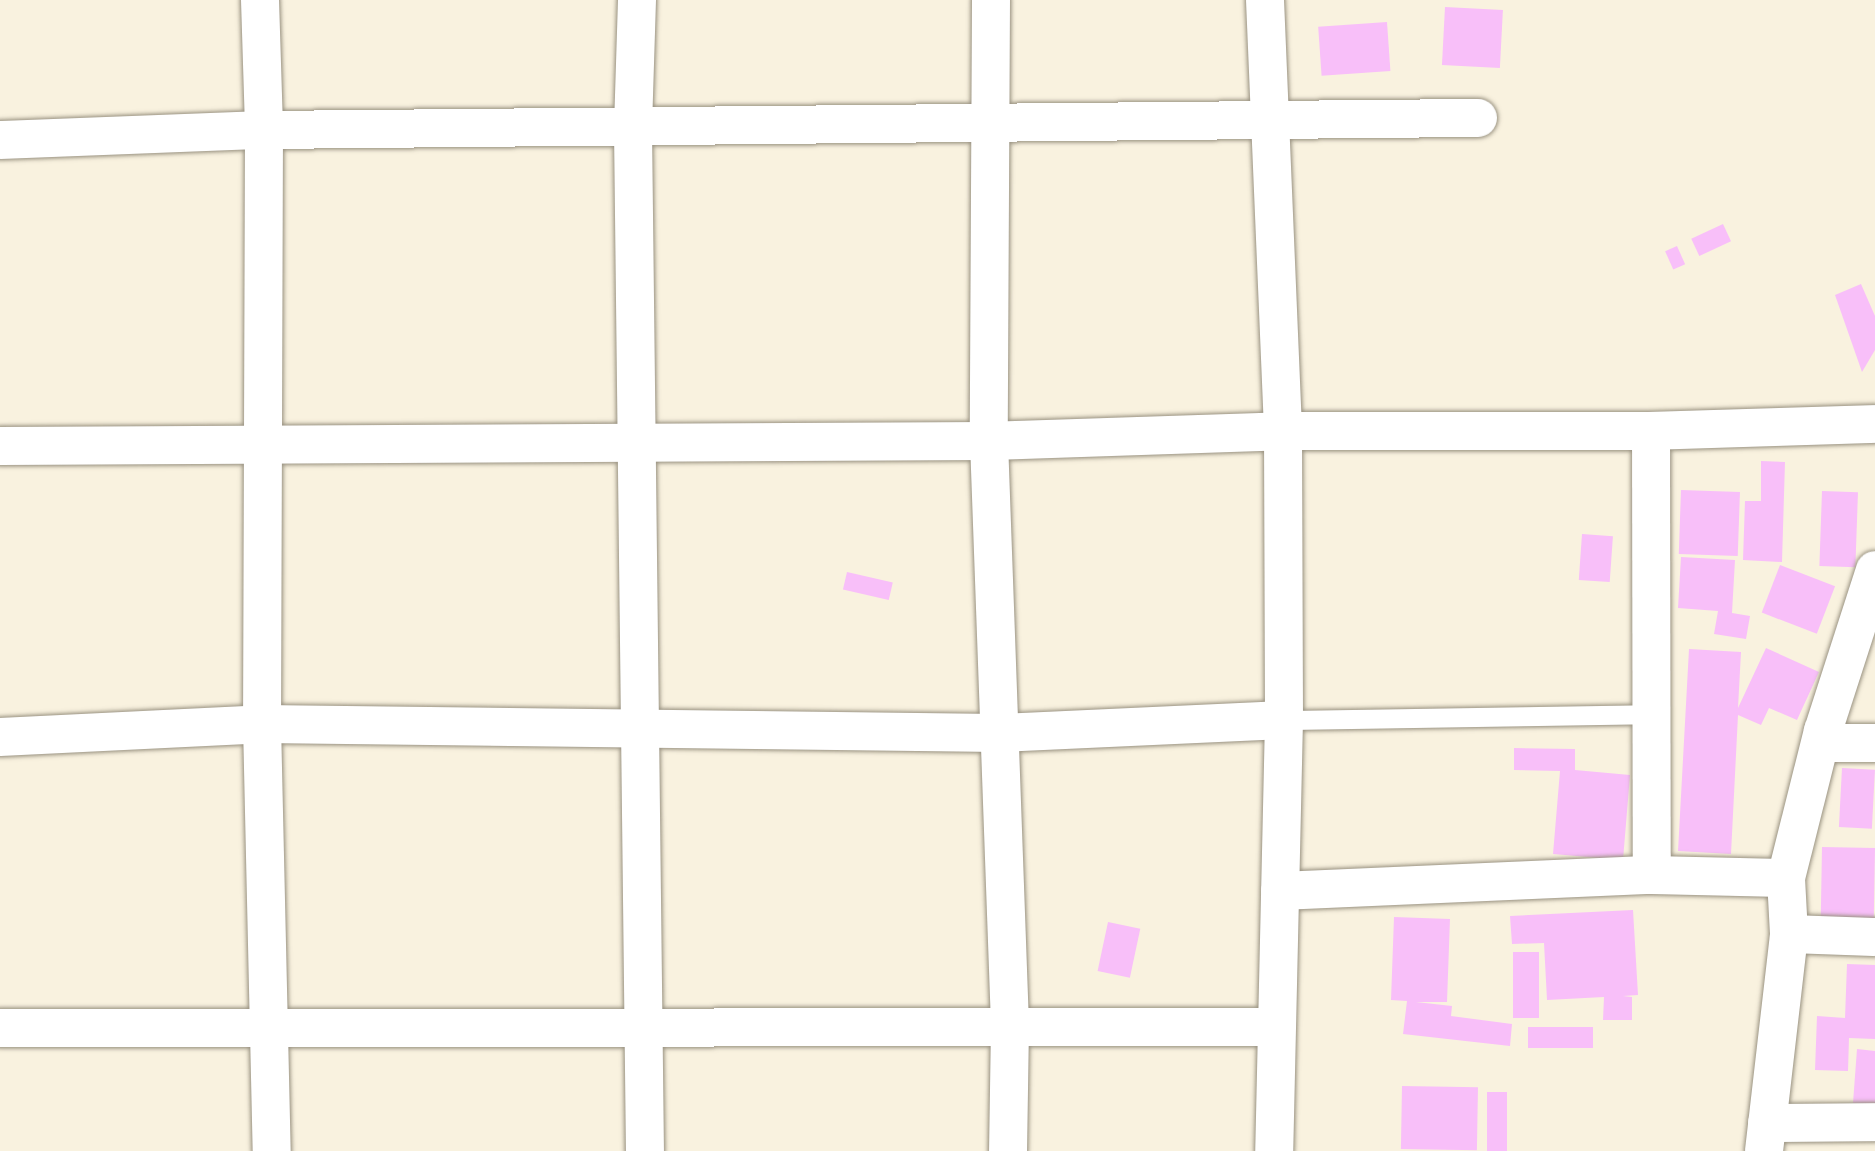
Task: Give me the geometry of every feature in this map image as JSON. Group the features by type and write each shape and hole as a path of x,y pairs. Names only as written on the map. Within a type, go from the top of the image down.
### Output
{"street":[{"path":"260,0 264,130 262,724 272,1151"},
{"path":"637,0 633,129 645,1151"},
{"path":"991,0 989,441 1010,1026 1008,1151"},
{"path":"1265,0 1267,118 1283,431 1284,720 1274,1151"},
{"path":"0,140 264,130 992,126 1267,118 1478,118"},
{"path":"0,446 989,441 1283,431 1651,431 1875,424"},
{"path":"1651,431 1652,875"},
{"path":"1875,570 1822,743 1786,878 1789,933 1766,1137 1875,1122"},
{"path":"0,737 262,724 999,733 1284,720"},
{"path":"1822,743 1875,743"},
{"path":"1280,891 1652,875 1786,878"},
{"path":"1789,933 1875,937"},
{"path":"0,1028 645,1024 1276,1027"}],"lane":[{"path":"1284,720 1653,714"}],"building":[{"path":"1445,7 1503,10 1500,68 1442,65"},
{"path":"1387,22 1390,71 1322,76 1318,27"},
{"path":"1723,224 1731,241 1699,256 1691,239"},
{"path":"1677,246 1685,264 1673,270 1665,251"},
{"path":"1861,284 1875,316 1875,350 1862,372 1835,295"},
{"path":"1761,461 1785,462 1782,562 1743,560 1745,501 1761,501"},
{"path":"1681,490 1740,492 1738,556 1679,554"},
{"path":"1822,491 1858,492 1855,567 1819,566"},
{"path":"1582,534 1613,536 1610,582 1579,580"},
{"path":"1681,557 1735,560 1732,613 1750,616 1746,639 1714,634 1718,611 1678,608"},
{"path":"1780,565 1835,586 1817,634 1762,613"},
{"path":"847,572 893,583 889,600 843,590"},
{"path":"1766,648 1819,672 1797,720 1769,708 1761,725 1738,715 1731,854 1678,851 1689,649 1741,652 1738,708"},
{"path":"1514,748 1575,749 1575,770 1630,775 1623,860 1553,854 1560,771 1514,770"},
{"path":"1842,768 1875,770 1872,829 1839,827"},
{"path":"1822,847 1875,848 1874,922 1821,921"},
{"path":"1633,910 1638,995 1623,996 1632,997 1632,1020 1603,1020 1604,997 1547,1000 1544,943 1512,944 1510,916"},
{"path":"1394,917 1450,919 1447,1002 1416,1002 1452,1006 1451,1016 1512,1024 1510,1046 1403,1034 1407,1001 1391,1000"},
{"path":"1108,922 1140,929 1130,978 1098,971"},
{"path":"1513,952 1539,952 1539,1018 1513,1018"},
{"path":"1847,964 1875,965 1875,1039 1849,1038 1848,1071 1815,1070 1817,1016 1845,1018"},
{"path":"1528,1027 1593,1027 1593,1048 1528,1048"},
{"path":"1857,1049 1875,1051 1875,1105 1853,1103"},
{"path":"1402,1086 1478,1087 1477,1150 1401,1149"},
{"path":"1487,1092 1507,1092 1507,1151 1487,1151"}]}
